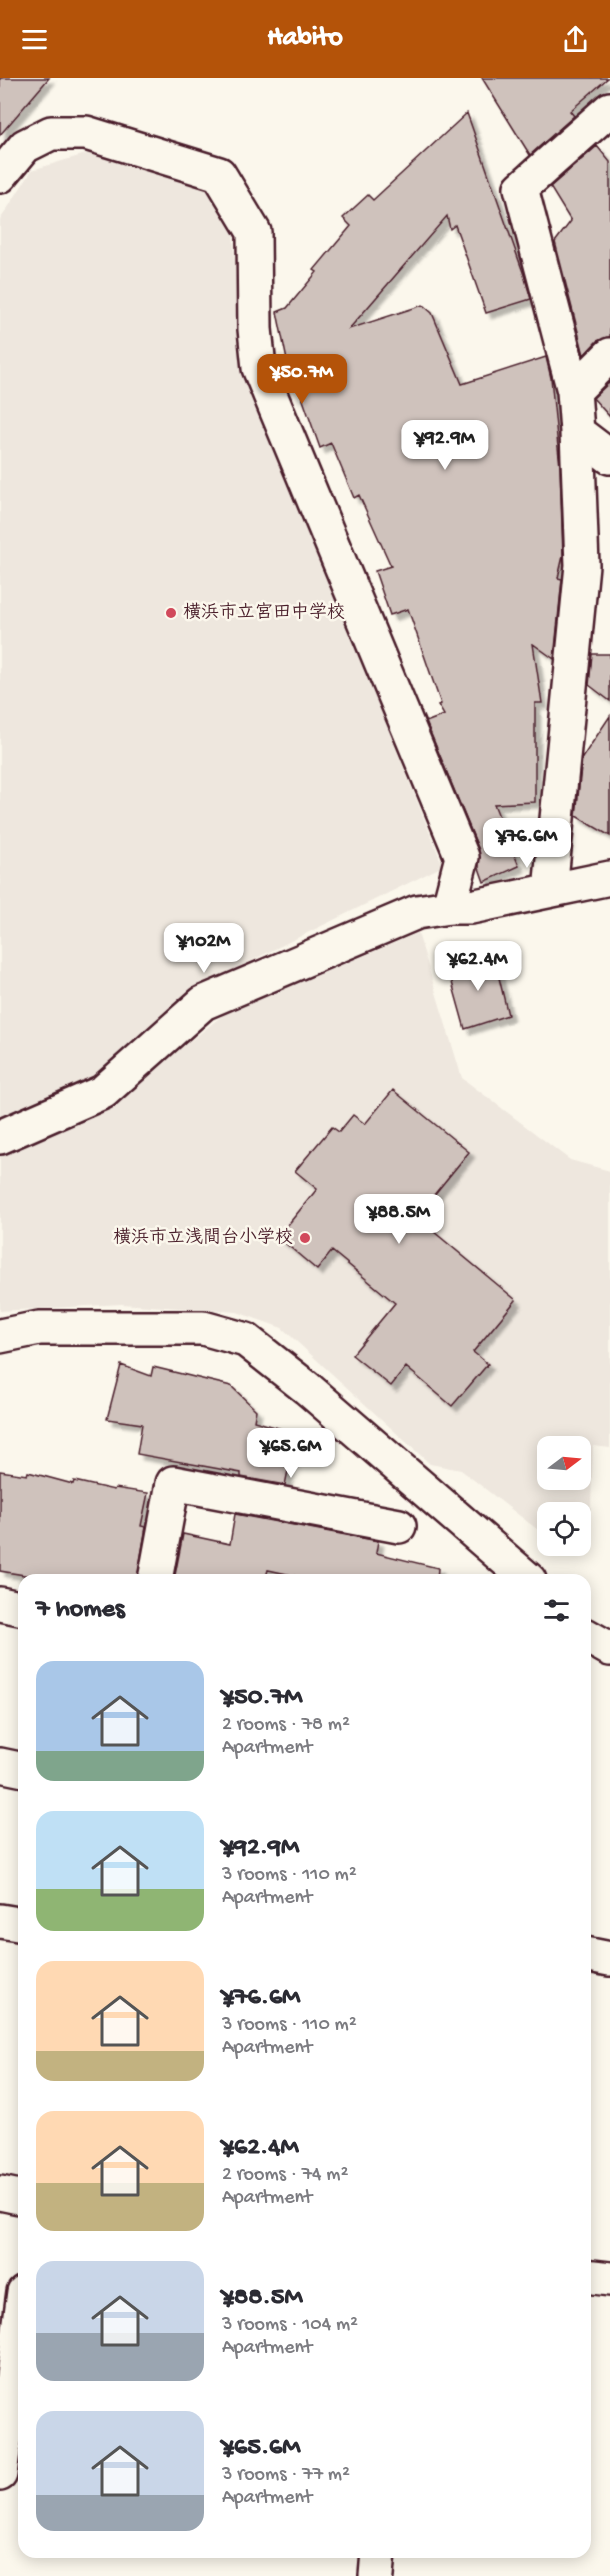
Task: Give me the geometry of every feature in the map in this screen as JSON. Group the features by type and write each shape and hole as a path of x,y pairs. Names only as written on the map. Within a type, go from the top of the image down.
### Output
{"street":[{"path":"550,890 582,565 577,432 574,391 521,188 610,110"},
{"path":"0,176 25,146 51,134 62,133 86,133 219,174 254,232 255,329 260,368 462,857 449,907"},
{"path":"574,391 610,355"},
{"path":"577,432 610,457"},
{"path":"0,1137 103,1092 203,1003 417,912 449,907 471,907 610,878"},
{"path":"0,1336 39,1329 203,1328 246,1341 315,1395 522,1574"},
{"path":"156,1574 173,1483 399,1526"},
{"path":"0,1604 18,1608"},
{"path":"591,1638 610,1649"},
{"path":"0,1765 18,1769"},
{"path":"0,1921 18,1924"},
{"path":"591,1955 610,1959"},
{"path":"0,2193 18,2197"},
{"path":"591,2277 610,2279"},
{"path":"0,2474 3,2427 18,2331"},
{"path":"376,2576 378,2558"}],"shaded area":[{"name":"横浜市立宮田中学校","path":"89,153 205,180 233,229 241,360 443,866 192,990 86,1087 0,1119 0,220 32,170"},
{"name":"横浜市立浅間台小学校","path":"418,933 462,1078 570,1160 610,1171 610,1448 593,1446 591,1509 591,1502 537,1502 537,1529 461,1470 430,1464 282,1328 237,1312 121,1304 0,1311 0,1152 109,1106 223,1015"}],"building":[{"path":"0,78 49,78 0,135"},
{"path":"482,78 608,78 570,111 574,116 530,155"},
{"path":"467,113 531,299 486,313 455,225 450,229 447,216 349,329 423,305 432,313 462,384 546,357 551,378 560,467 563,556 558,578 562,579 554,659 533,644 542,703 535,703 535,802 494,804 519,866 484,882 479,868 479,850 426,722 444,715 438,705 441,704 408,609 390,615 375,571 391,566 359,495 354,498 331,443 320,448 292,369 289,370 277,312 287,308 317,272 314,270 351,226 343,218 368,195 373,200"},
{"path":"597,146 610,162 610,337 597,341 584,355 555,242 571,221 550,187"},
{"path":"610,382 610,417 593,398"},
{"path":"592,654 610,654 610,701 589,685"},
{"path":"610,716 610,836 576,816 582,758"},
{"path":"494,957 508,1015 465,1029 448,968"},
{"path":"393,1090 469,1152 416,1217 516,1300 473,1352 488,1364 452,1406 406,1367 391,1386 352,1355 395,1303 332,1251 317,1270 278,1237 317,1189 295,1171 332,1127 339,1132 353,1115 365,1124"},
{"path":"121,1365 151,1376 153,1367 231,1386 256,1410 254,1421 296,1433 285,1485 241,1477 241,1473 137,1454 142,1424 107,1419"},
{"path":"0,1471 27,1475 28,1472 73,1484 74,1481 114,1490 115,1488 148,1493 141,1526 146,1527 138,1574 18,1574 0,1571"},
{"path":"235,1514 378,1541 376,1553 438,1568 438,1574 287,1574 268,1570 267,1574 175,1574 183,1534 230,1544"}],"place":[{"name":"横浜市立宮田中学校","path":"171,613"},
{"name":"横浜市立浅間台小学校","path":"305,1238"}]}
